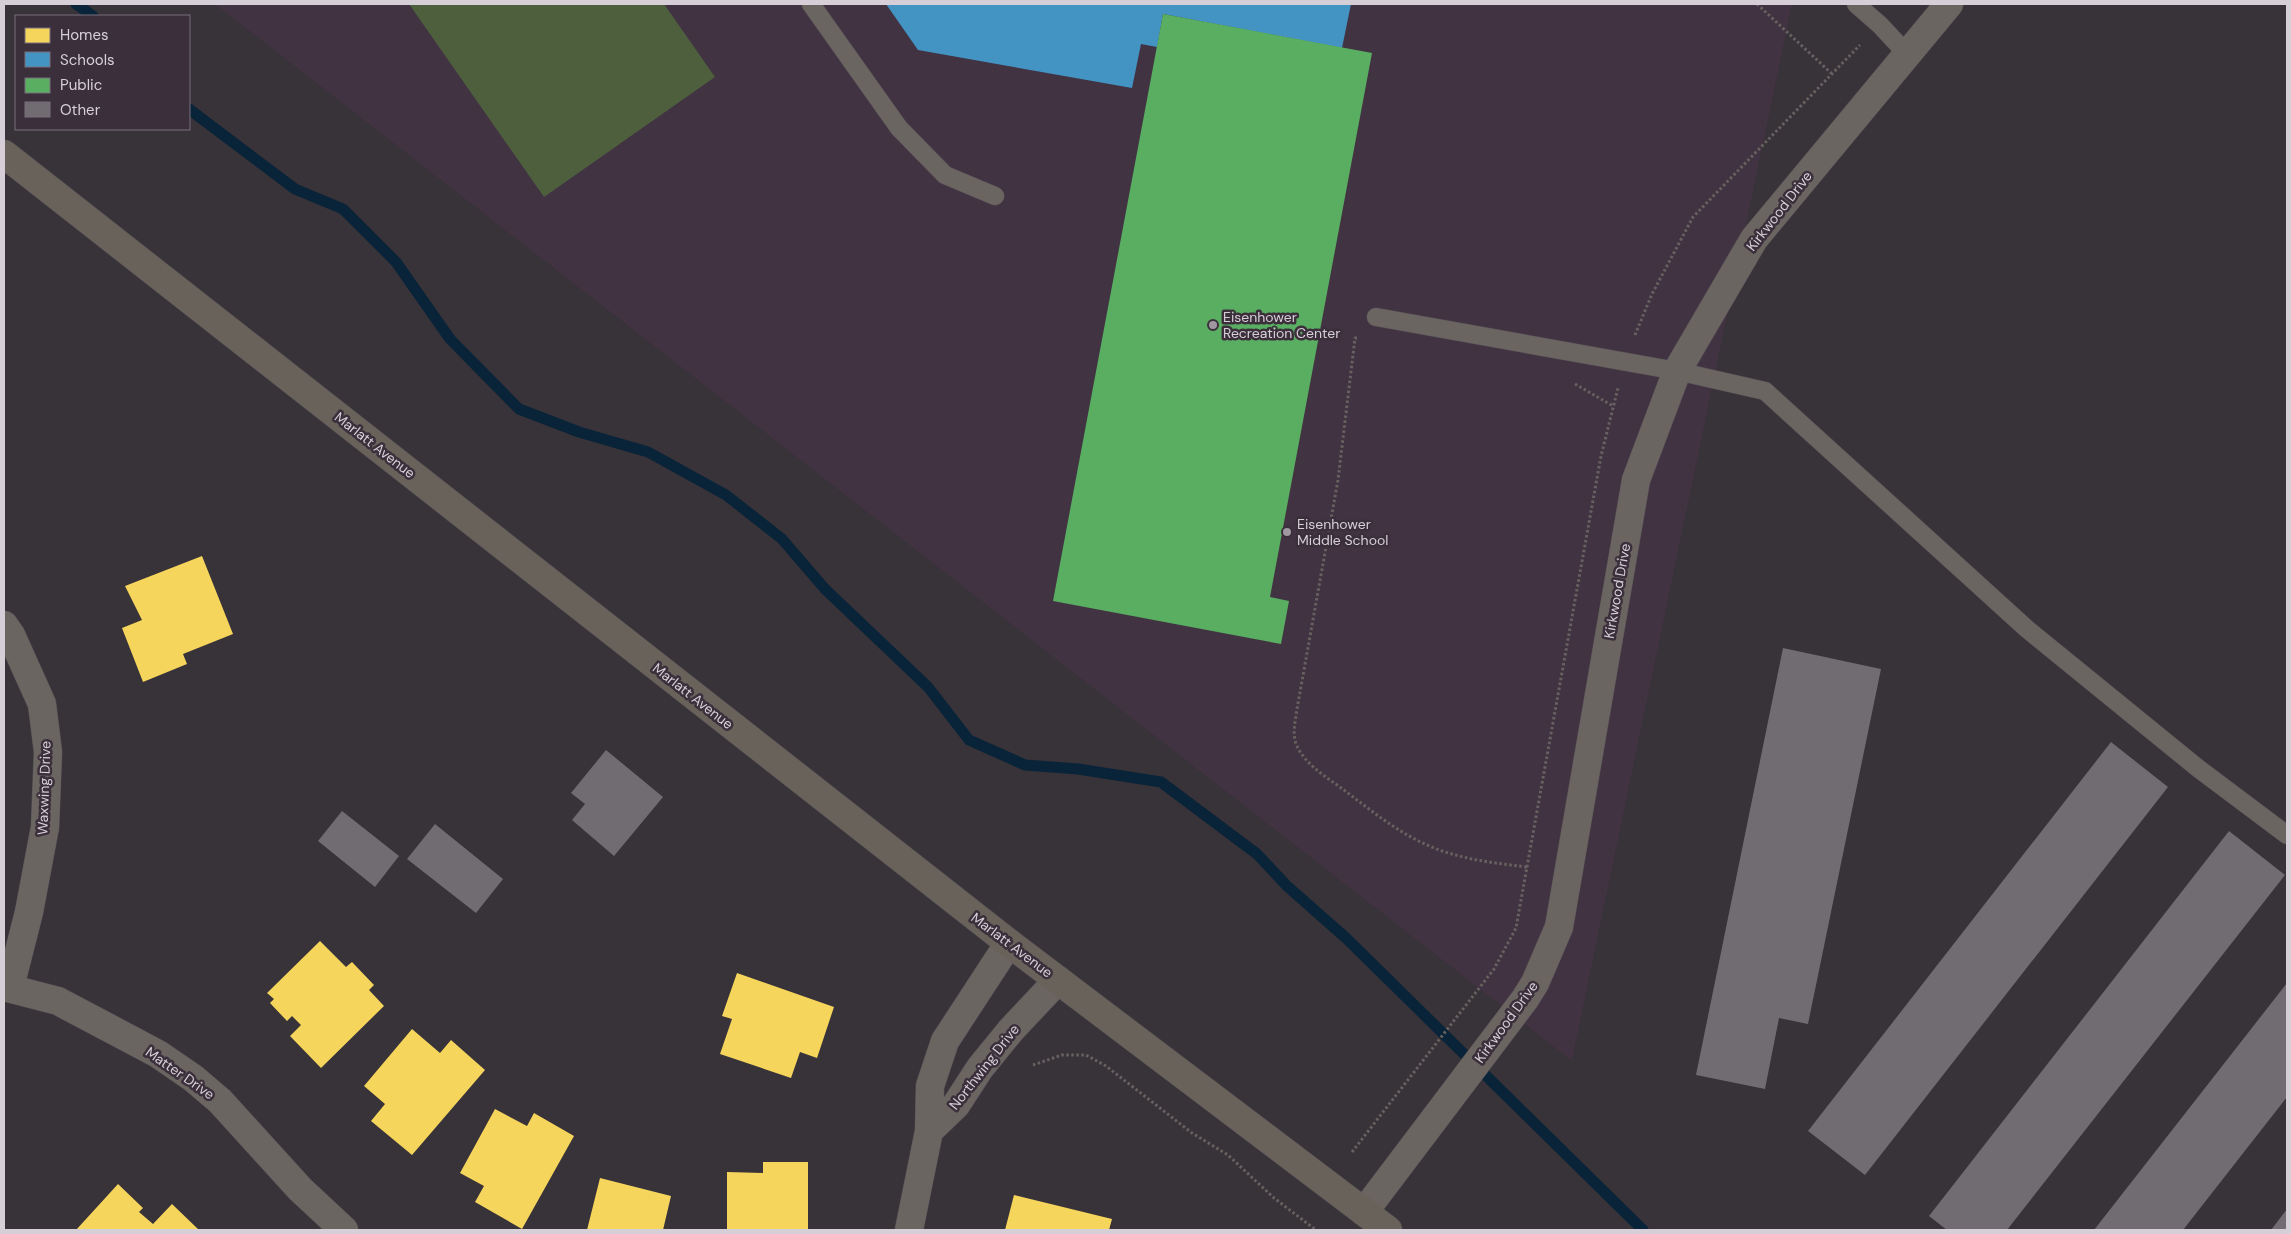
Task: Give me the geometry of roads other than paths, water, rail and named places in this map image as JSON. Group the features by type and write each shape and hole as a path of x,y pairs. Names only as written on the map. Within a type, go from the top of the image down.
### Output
{"street":[{"name":"Kirkwood Drive","path":"1364,1212 1525,999 1535,983 1559,926 1636,480 1677,371 1754,239 1949,4"},
{"name":"Marlatt Avenue","path":"4,154 1009,944 1388,1230"},
{"name":"Waxwing Drive","path":"4,625 11,635 42,704 48,752 45,827 29,912 7,987"},
{"name":"Northwing Drive","path":"908,1230 929,1131 930,1086 945,1041 1009,944"},
{"name":"Northwing Drive","path":"929,1131 956,1105 980,1068 1011,1030 1058,980"},
{"name":"Matter Drive","path":"7,987 39,995 67,1006 158,1054 193,1078 220,1101 300,1189 344,1230"}],"lane":[{"path":"811,4 899,128 945,175 995,196"},
{"path":"1856,4 1880,25 1907,54"},
{"path":"1376,317 1677,371 1765,391 2027,629 2199,769 2287,836"}],"waterway":[{"path":"76,4 92,15"},
{"path":"190,110 295,189 343,209 396,262 450,339 519,409 579,432 648,452 726,495 782,539 825,589 928,687 969,740 1025,765 1078,769 1161,782 1257,854 1287,886 1346,938 1643,1230"}],"place":[{"name":"Eisenhower Recreation Center","path":"1213,325"},
{"name":"Eisenhower Middle School","path":"1287,532"}]}
